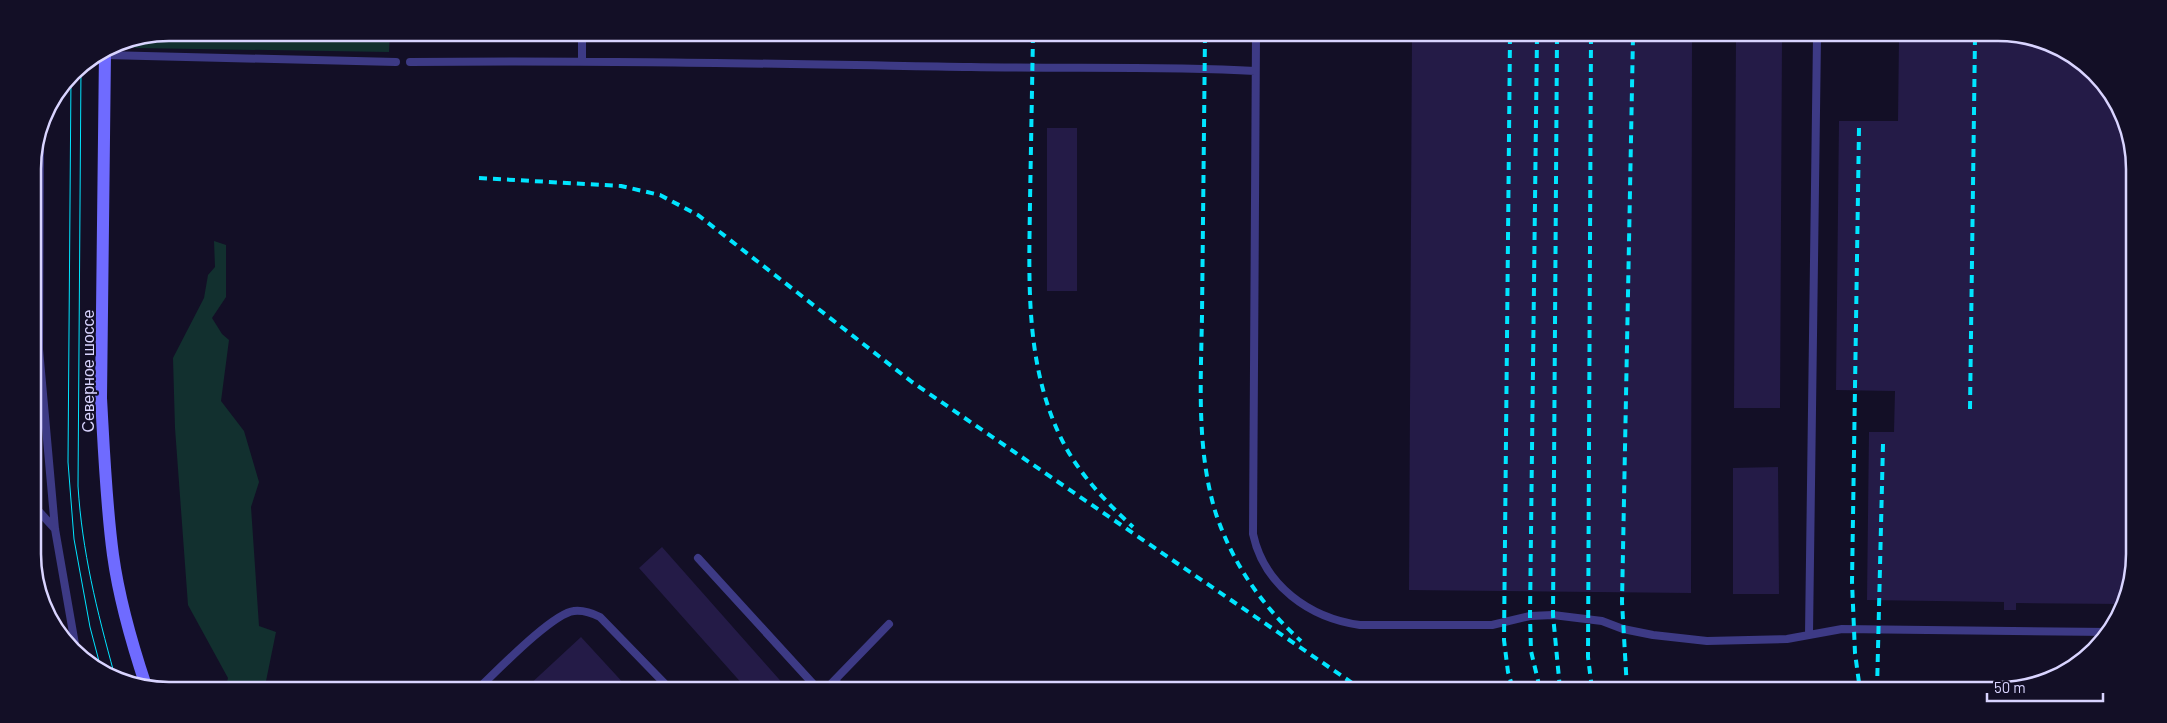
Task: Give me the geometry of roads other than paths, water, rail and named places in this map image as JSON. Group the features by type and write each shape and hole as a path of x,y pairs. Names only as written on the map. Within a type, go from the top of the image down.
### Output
{"main road":[{"name":"Северное шоссе","path":"105,58 102,398 104,452 113,557 144,679"}],"lane":[{"path":"582,41 582,60"},
{"path":"1256,41 1252,519 1256,548 1272,577 1284,592 1310,609 1344,623 1360,626 1492,625 1530,616 1553,615 1602,621 1623,629 1653,635 1706,641 1787,639 1842,630 1879,629 2099,632"},
{"path":"1809,634 1817,41"},
{"path":"115,53 396,62"},
{"path":"410,62 582,60 1033,68 1204,68 1255,71"},
{"path":"41,368 54,529 74,639"},
{"path":"41,514 54,529"},
{"path":"698,558 811,682"},
{"path":"486,682 548,625 573,610 593,613 600,617 663,682"},
{"path":"833,682 889,624"}],"tram line":[{"path":"81,77 78,486 83,534 91,581 113,669"},
{"path":"71,88 68,462 74,539 90,627 99,660"}],"railway":[{"path":"1033,41 1030,291 1035,350 1040,379 1060,436 1074,462 1102,496 1133,527"},
{"path":"1205,41 1201,415 1205,465 1216,514 1240,567 1261,599 1301,641"},
{"path":"1510,41 1504,640 1511,681"},
{"path":"1537,41 1530,616 1531,651 1538,681"},
{"path":"1557,41 1553,615 1559,681"},
{"path":"1591,41 1588,657 1591,681"},
{"path":"1627,681 1622,602 1633,41"},
{"path":"1970,409 1975,41"},
{"path":"1859,128 1852,582 1855,653 1859,681"},
{"path":"479,178 621,186 660,195 698,215 912,382 1350,681"},
{"path":"1877,681 1883,444"}]}
